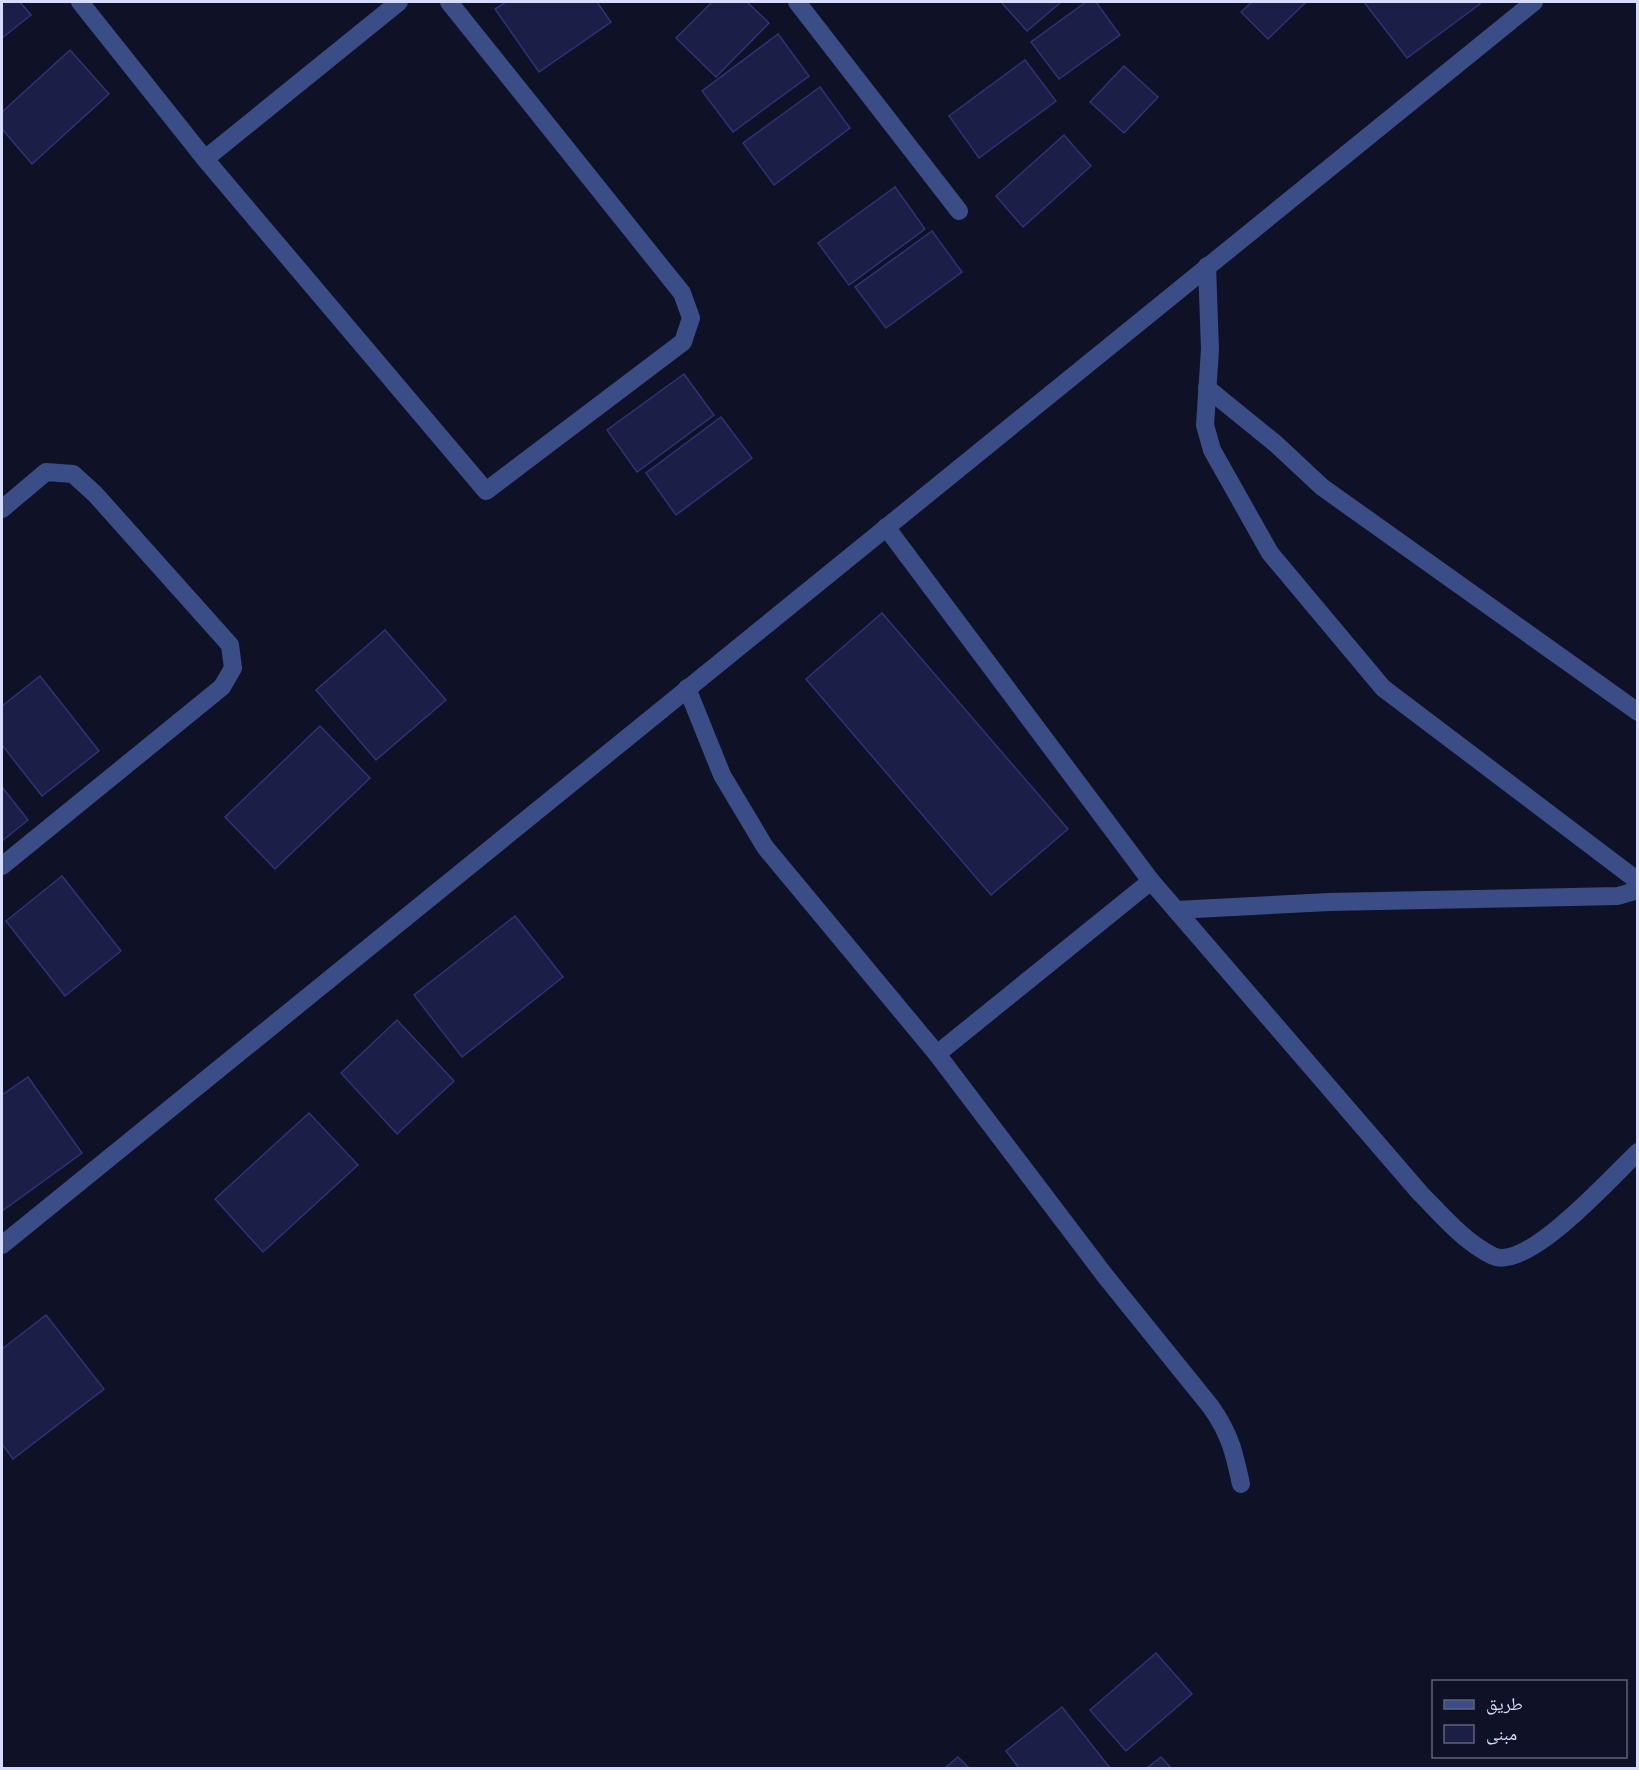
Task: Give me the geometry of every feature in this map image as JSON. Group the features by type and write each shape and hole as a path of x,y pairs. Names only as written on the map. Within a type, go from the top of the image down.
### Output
{"street":[{"path":"80,2 205,159 486,491 683,342 691,318 682,293 449,2"},
{"path":"205,159 399,2"},
{"path":"797,2 959,211"},
{"path":"2,1245 1534,2"},
{"path":"1206,266 1210,350 1205,425 1212,450 1270,553 1383,688 1638,881"},
{"path":"1207,388 1276,444 1322,487 1638,712"},
{"path":"2,509 46,472 73,474 95,494 230,645 233,668 222,687 2,866"},
{"path":"886,527 1151,882 1420,1193 1468,1240 1495,1257 1515,1257 1543,1240 1638,1152"},
{"path":"687,688 722,775 765,847 937,1054 1106,1277 1211,1407 1226,1428 1234,1447 1240,1484"},
{"path":"937,1054 1151,882"},
{"path":"1176,910 1329,902 1618,896 1638,890"}],"building":[{"path":"2,2 20,2 31,15 2,38"},
{"path":"506,2 597,2 611,22 539,72 495,9"},
{"path":"712,2 747,2 769,23 716,77 676,38"},
{"path":"1001,2 1061,2 1027,31"},
{"path":"1086,2 1096,2 1120,35 1059,79 1031,42"},
{"path":"1252,2 1306,2 1268,39 1241,12"},
{"path":"1364,2 1478,2 1480,4 1407,58"},
{"path":"778,34 809,76 733,132 702,91"},
{"path":"70,50 109,94 32,164 2,129 2,112"},
{"path":"1025,60 1056,101 979,158 949,116"},
{"path":"1124,66 1158,97 1124,133 1090,102"},
{"path":"820,87 850,128 774,185 743,143"},
{"path":"1064,135 1091,166 1023,227 996,196"},
{"path":"895,187 925,229 849,285 818,243"},
{"path":"932,231 962,272 886,328 855,287"},
{"path":"684,374 714,415 637,472 607,430"},
{"path":"721,417 752,458 676,515 646,473"},
{"path":"882,613 1068,829 991,895 806,679"},
{"path":"385,630 446,700 376,760 316,690"},
{"path":"40,676 99,751 42,796 2,745 2,706"},
{"path":"320,726 370,778 275,869 225,817"},
{"path":"2,787 28,820 2,841"},
{"path":"62,876 121,951 65,996 6,921"},
{"path":"515,916 563,977 462,1057 414,995"},
{"path":"397,1020 454,1081 397,1134 341,1073"},
{"path":"28,1077 82,1153 2,1211 2,1095"},
{"path":"309,1113 358,1165 263,1252 215,1199"},
{"path":"46,1315 104,1389 13,1459 2,1444 2,1349"},
{"path":"1156,1653 1192,1694 1126,1751 1090,1710"},
{"path":"1062,1707 1110,1768 1019,1768 1006,1751"},
{"path":"958,1757 969,1768 945,1768"},
{"path":"1161,1757 1171,1768 1147,1768"}]}
